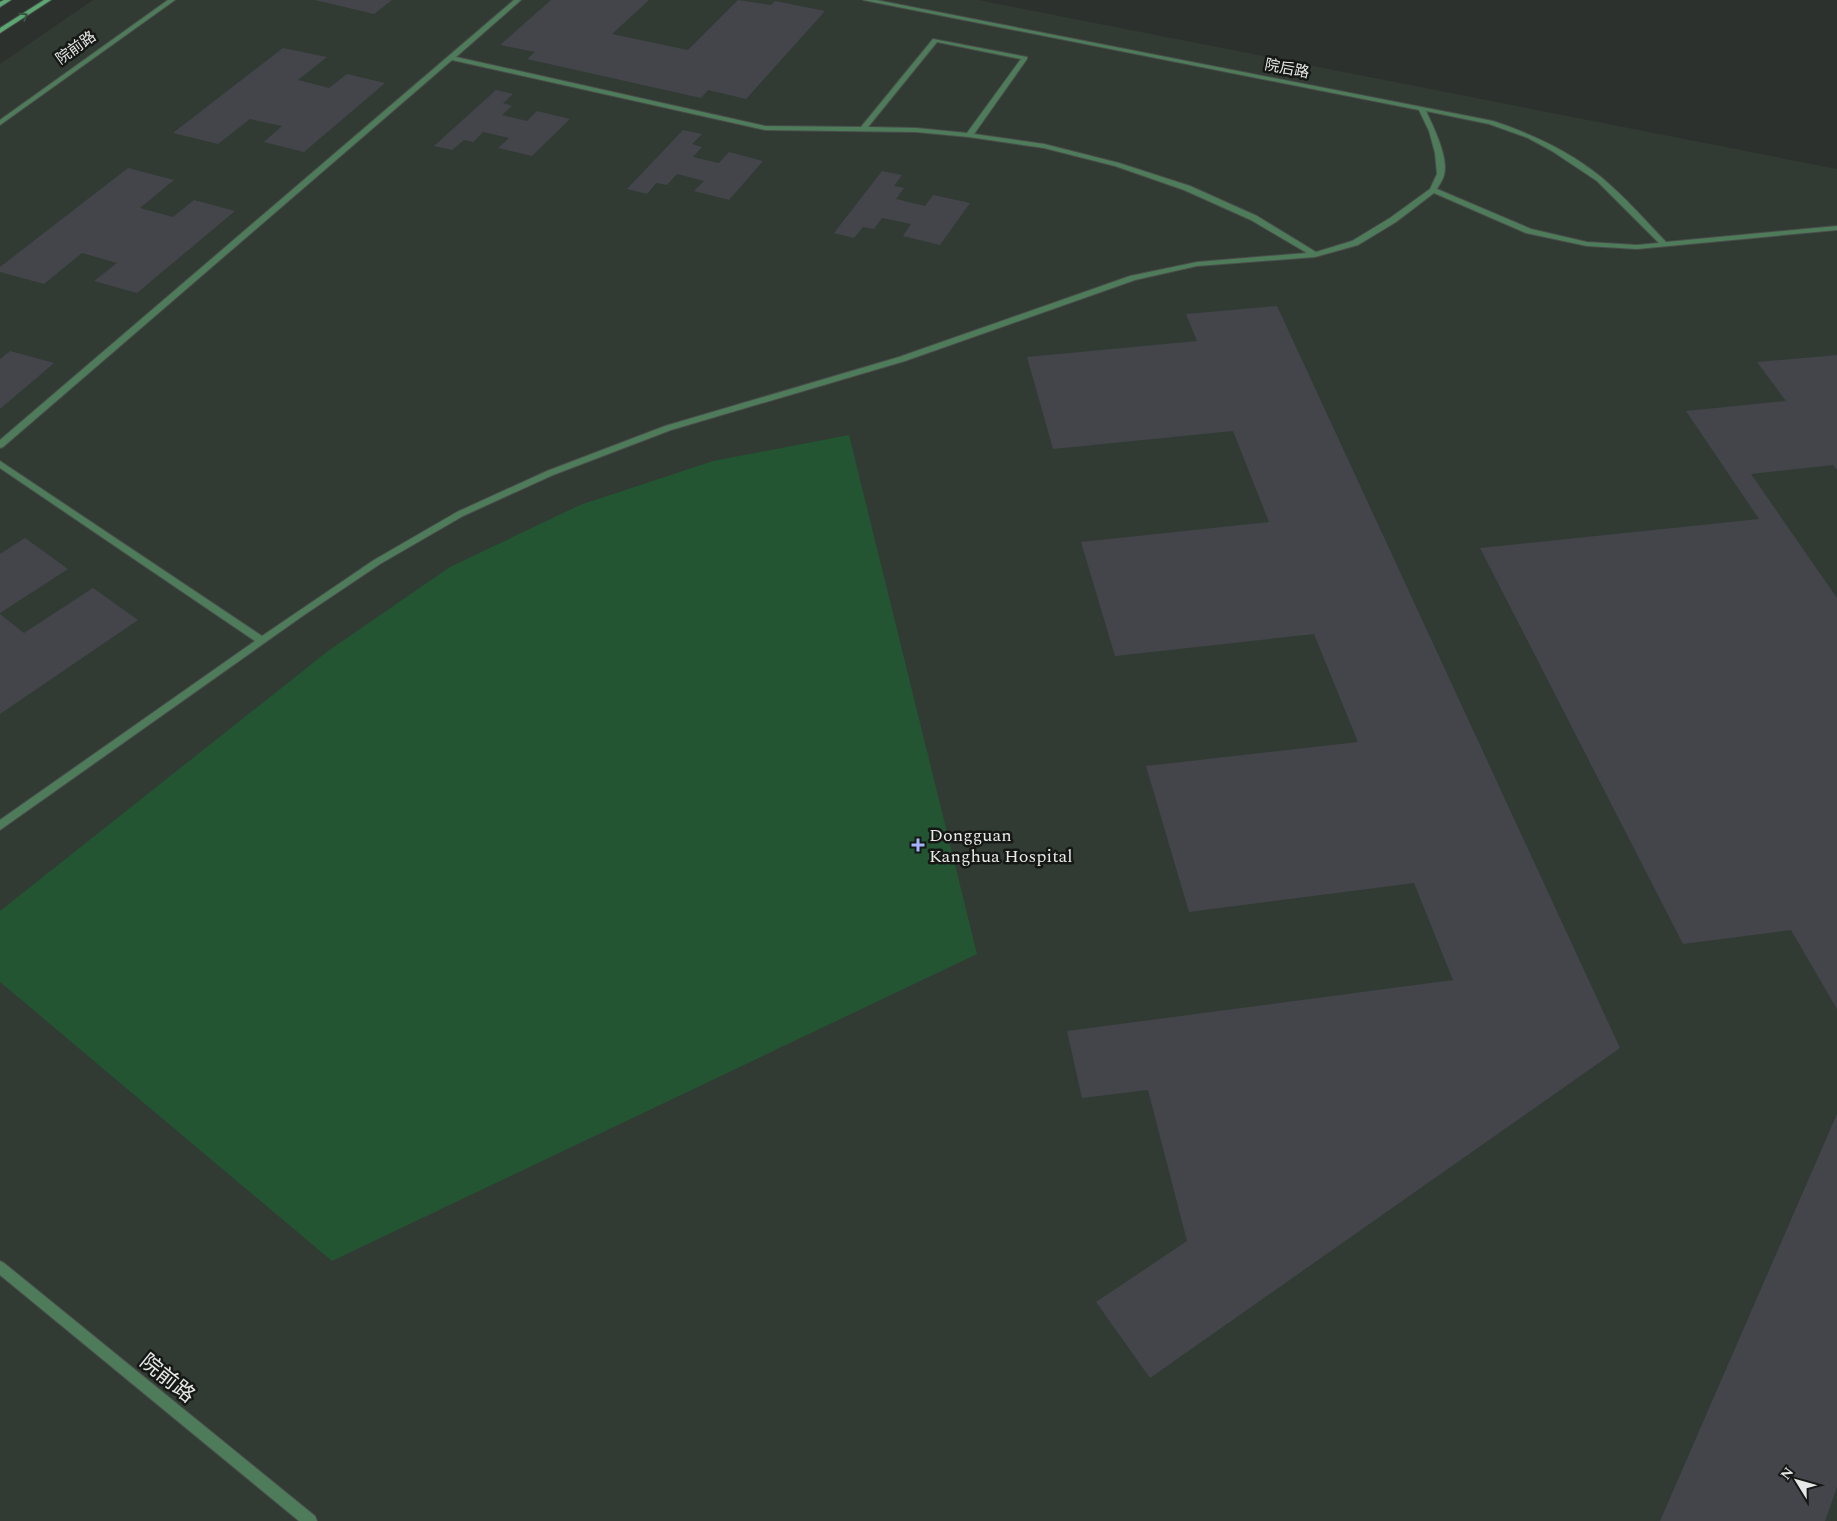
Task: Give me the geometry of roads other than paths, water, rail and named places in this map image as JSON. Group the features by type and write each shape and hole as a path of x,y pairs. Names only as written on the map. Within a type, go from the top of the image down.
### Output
{"main road":[{"path":"0,5 8,0"},
{"path":"0,31 48,0"}],"lane":[{"name":"院前路","path":"0,123 172,0"},
{"path":"0,445 518,0"},
{"name":"院后路","path":"866,0 1491,122 1527,134 1556,149 1592,173 1666,245"},
{"path":"863,129 935,40 1025,58 969,134"},
{"path":"451,58 765,128 863,129 969,134 1044,146 1117,164 1187,188 1254,218 1315,255"},
{"path":"0,826 377,562 460,514 550,473 668,428 902,359 1133,278 1197,264 1315,255 1355,243 1393,220 1433,190 1441,174 1439,153 1432,131 1420,108"},
{"path":"1433,190 1478,211 1539,233 1587,244 1636,247 1837,228"},
{"path":"0,464 262,641"},
{"name":"院前路","path":"0,1267 310,1521"}],"place":[{"name":"Dongguan Kanghua Hospital","path":"918,845"}]}
